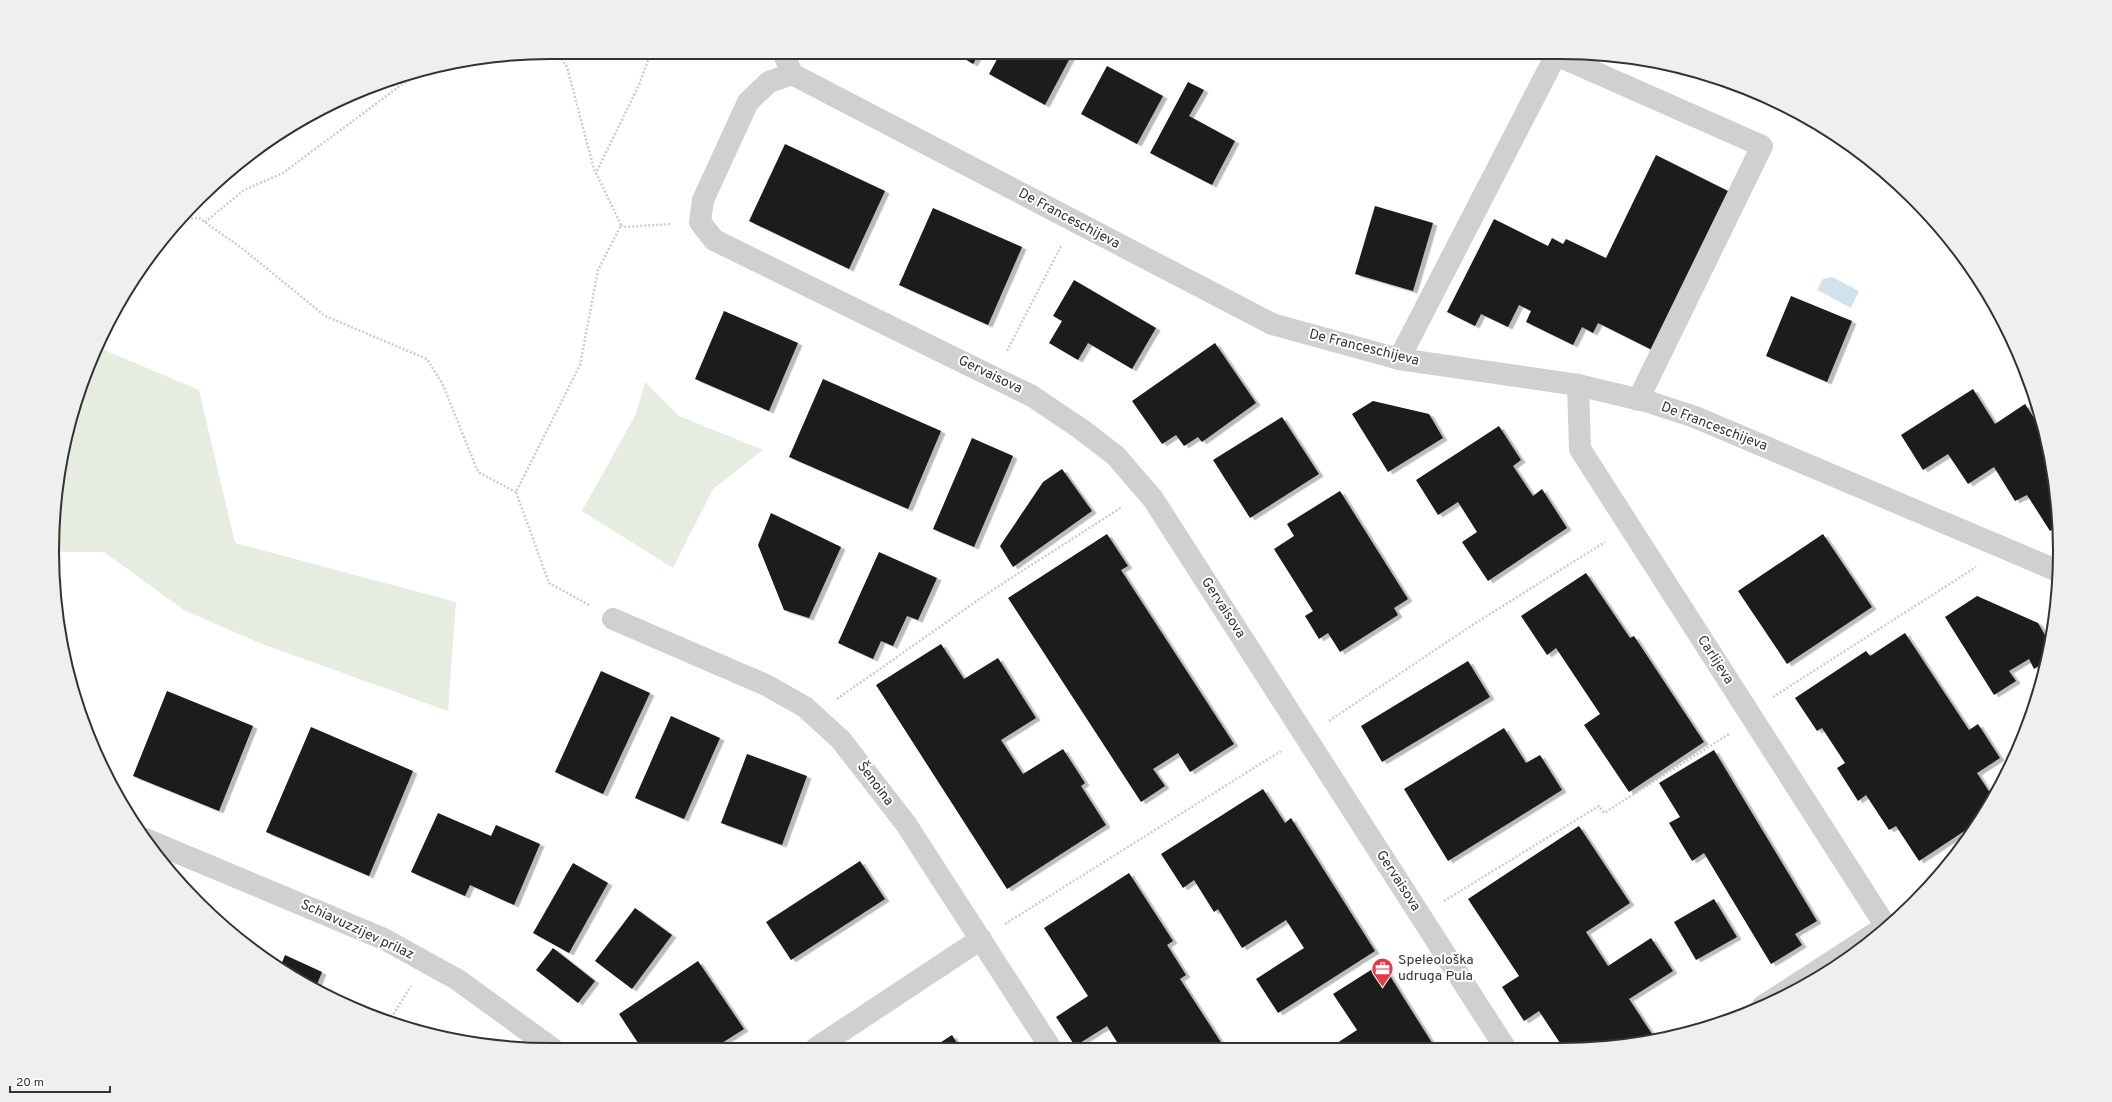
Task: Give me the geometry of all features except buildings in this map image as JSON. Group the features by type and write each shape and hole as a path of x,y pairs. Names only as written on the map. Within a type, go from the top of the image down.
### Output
{"street":[{"path":"700,222 704,200 748,102 769,82 792,74 786,59"},
{"path":"1399,359 1554,59"},
{"path":"1565,59 1762,146 1638,400"},
{"name":"De Franceschijeva","path":"792,74 1272,324 1399,359 1578,385 1695,416 2052,569"},
{"name":"Gervaisova","path":"700,222 714,240 1032,396 1081,428 1116,456 1153,499 1502,1043"},
{"name":"Carlijeva","path":"1578,385 1580,449 1883,922"},
{"name":"Šenoina","path":"613,619 766,685 805,707 841,740 906,824 1047,1043"},
{"name":"Schiavuzzijev prilaz","path":"156,843 384,939 458,980 530,1030 546,1043"},
{"path":"824,1043 981,940"}],"path":[{"path":"562,59 567,67 596,173 621,225 623,227 700,222"},
{"path":"596,173 639,85 648,59"},
{"path":"205,222 244,190 283,173 409,80"},
{"path":"189,219 199,218 243,249 325,316 427,359 443,386 478,472 516,492 549,583 613,619"},
{"path":"994,377 1074,221"},
{"path":"516,492 580,365 598,270 621,225"},
{"path":"814,715 991,592 1146,491"},
{"path":"1474,624 1629,527"},
{"path":"1421,916 1599,806 1604,813 2005,548"},
{"path":"981,940 1138,839"},
{"path":"391,1016 426,962"}],"shaded area":[{"path":"102,349 199,390 235,543 456,602 448,711 257,642 184,610 104,552 59,551 63,487 68,455 85,393"},
{"path":"645,382 679,416 763,450 713,489 673,568 582,511 636,414"}],"water":[{"path":"1832,277 1859,291 1851,308 1817,290 1823,279"}],"place":[{"name":"Speleološka udruga Pula","path":"1383,988"}]}
